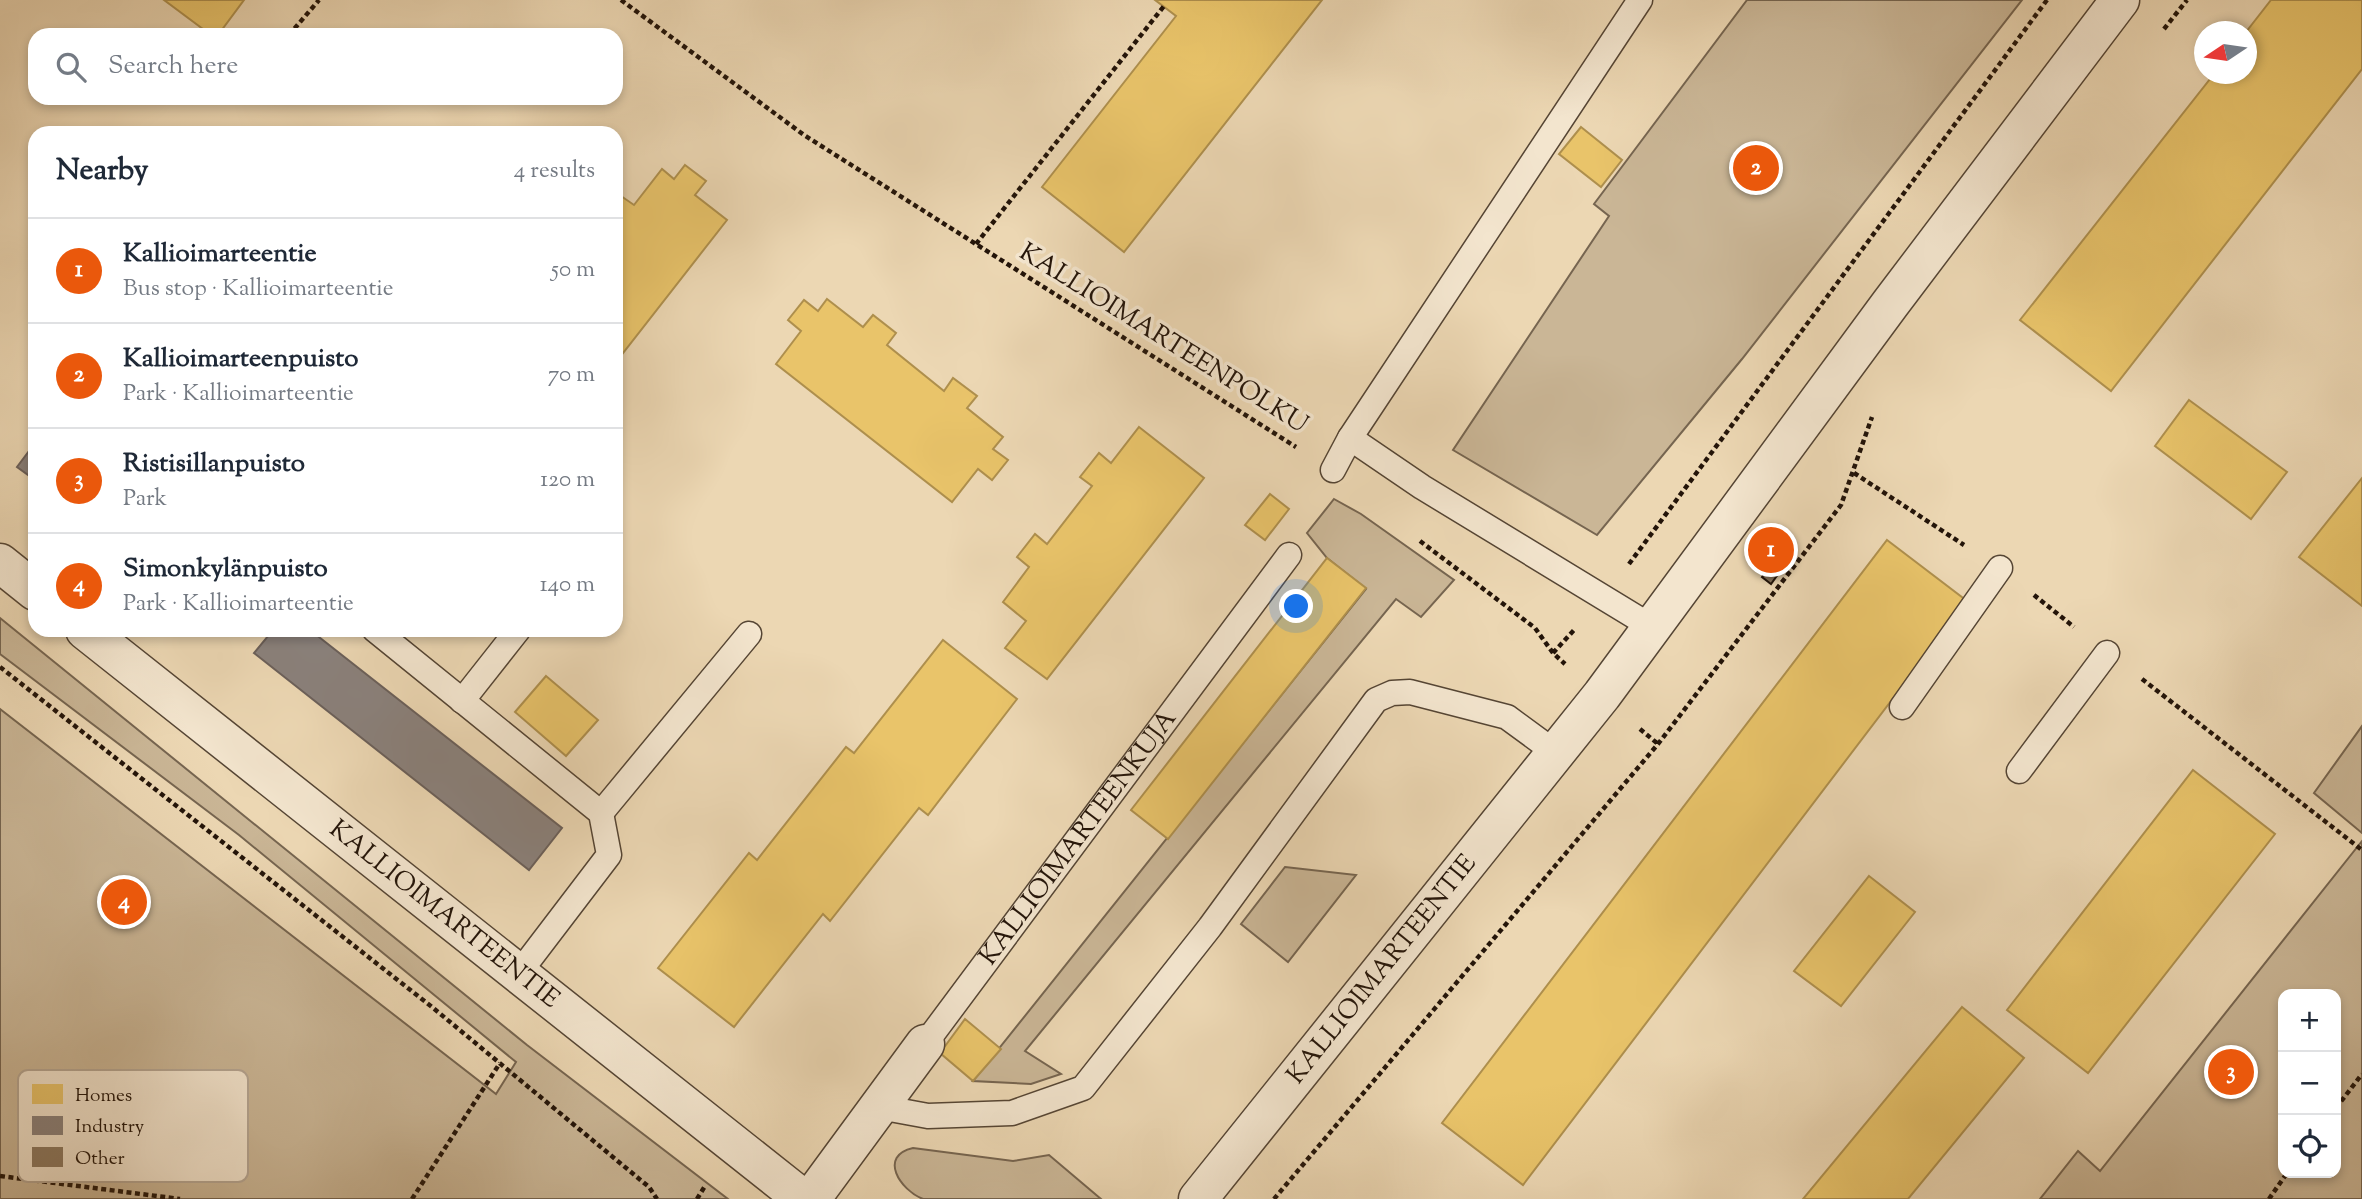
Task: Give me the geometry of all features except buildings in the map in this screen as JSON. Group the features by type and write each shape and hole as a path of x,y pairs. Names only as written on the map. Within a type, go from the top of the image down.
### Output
{"street":[{"name":"KALLIOIMARTEENTIE","path":"1198,1199 1602,695 2120,0"},
{"path":"0,563 28,585"},
{"name":"KALLIOIMARTEENTIE","path":"94,637 803,1199"},
{"name":"KALLIOIMARTEENKUJA","path":"811,1199 925,1044"}],"lane":[{"path":"1332,470 1350,438 1640,0"},
{"path":"1350,438 1422,486 1652,627"},
{"name":"KALLIOIMARTEENKUJA","path":"925,1044 1289,555"},
{"path":"1902,708 2000,568"},
{"path":"601,813 749,634"},
{"path":"384,637 601,813 609,855 519,973"},
{"path":"462,701 512,637"},
{"path":"2019,771 2107,653"},
{"path":"879,1107 929,1116 1012,1113 1083,1088 1210,927 1376,700 1392,693 1410,692 1507,717 1556,754"}],"path":[{"path":"295,28 319,0"},
{"name":"KALLIOIMARTEENPOLKU","path":"621,0 804,135 1332,470"},
{"path":"1553,653 1605,596 2048,0"},
{"path":"976,244 1164,6"},
{"path":"1274,1199 1658,744 1841,505 1854,473"},
{"path":"1418,539 1535,628 1553,653 1658,744"},
{"path":"0,667 500,1063 649,1187 657,1199"},
{"path":"412,1199 500,1063"},
{"path":"2341,1101 2362,1074"},
{"path":"0,1176 18,1178"},
{"path":"2269,1199 2284,1178"},
{"path":"47,1182 180,1199"}],"shaded area":[{"path":"1747,0 2022,0 1742,359 1597,535 1453,450 1609,216 1594,204"},
{"path":"1334,499 1361,514 1454,580 1421,617 1396,599 1025,1051 1061,1074 1031,1084 973,1081 1366,589 1327,558 1307,533"},
{"path":"0,618 527,1045 728,1199 0,1199 0,709 496,1094 516,1062 239,835 0,654"},
{"path":"2362,726 2362,833 2314,793"},
{"path":"2362,841 2362,1199 2040,1199 2078,1151 2100,1171"},
{"path":"1285,867 1356,875 1288,962 1241,924"},
{"path":"913,1148 1013,1161 1049,1155 1101,1199 923,1199 907,1188 896,1173 897,1158 902,1152"}],"place":[{"name":"Kallioimarteenpuisto","path":"1756,168"},
{"name":"Kallioimarteentie","path":"1771,550"},
{"name":"Simonkylänpuisto","path":"124,902"},
{"name":"Ristisillanpuisto","path":"2231,1072"}]}
